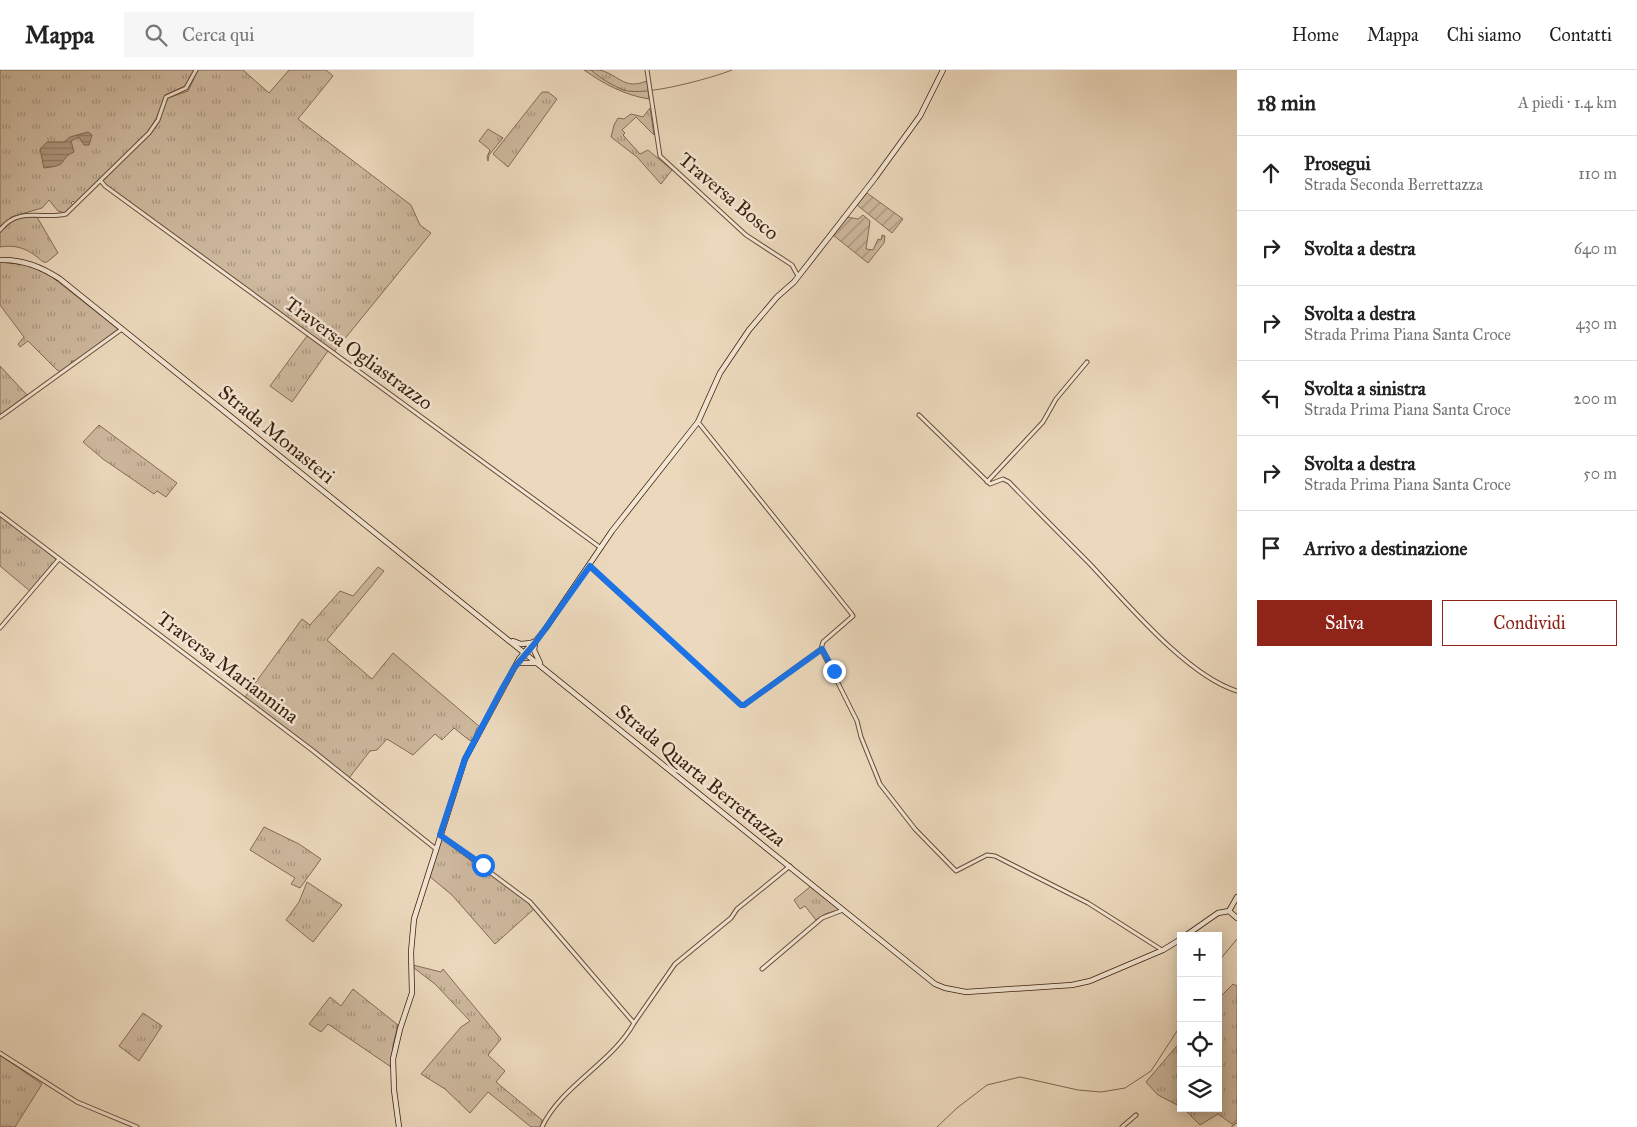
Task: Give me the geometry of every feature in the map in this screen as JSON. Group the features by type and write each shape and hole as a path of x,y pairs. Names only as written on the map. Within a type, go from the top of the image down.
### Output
{"main road":[{"path":"399,1127 394,1090 394,1050 412,993 411,952 414,919 465,759 514,668 539,637 590,566 600,548 698,422 726,362 748,330 777,297 798,277 875,178 920,116 942,70"},
{"name":"Strada Monasteri","path":"0,260 26,263 52,274 525,653"},
{"path":"508,639 521,644 533,643"},
{"path":"508,639 516,649 519,661"},
{"path":"533,643 540,664"},
{"name":"Strada Quarta Berrettazza","path":"525,653 923,975 940,986 956,991 979,992 1081,984 1163,950 1177,941"},
{"path":"519,661 530,661 540,664"},
{"path":"1229,912 1237,897"},
{"path":"1190,932 1218,912 1229,912 1237,918"}],"street":[{"path":"0,230 8,222 20,215 66,214 149,133 158,120 166,97 186,88 196,70"},
{"name":"Traversa Bosco","path":"647,70 660,156 746,235 792,265 798,277"},
{"name":"Traversa Ogliastrazzo","path":"101,181 600,548"},
{"path":"0,417 122,329"},
{"path":"987,482 1043,422 1056,399 1087,362"},
{"path":"919,415 987,482 993,485 1004,479 1009,482 1167,644 1196,668 1227,688 1237,691"},
{"path":"698,422 853,616 823,642 822,649 857,721 863,742 880,784 915,829 953,869 959,870 987,856 995,856 1088,903 1163,950"},
{"name":"Traversa Mariannina","path":"0,514 312,750 436,849"},
{"path":"0,628 59,559"},
{"path":"590,566 741,705 744,705 822,649"},
{"path":"440,835 530,902 634,1023"},
{"path":"542,1127 557,1106 619,1045 675,964 730,918 737,909 790,866"},
{"path":"762,969 822,918 843,910"},
{"path":"0,1053 77,1102 137,1127"},
{"path":"1125,1126 1136,1115"}],"green space":[{"path":"0,70 194,70 185,86 165,95 156,119 147,133 75,203 73,201 71,203 73,205 65,213 58,211 49,200 42,208 11,217 0,228"},
{"path":"198,70 243,70 269,93 289,70 326,70 333,76 298,119 411,205 420,225 431,233 334,352 107,186 103,181 152,132 168,98 188,91"},
{"path":"584,70 600,70 632,84 647,81 649,99 631,95 615,88"},
{"path":"542,92 548,92 557,99 508,167 493,154"},
{"path":"650,108 654,135 636,117 622,130 625,133 623,135 640,154 648,150 672,170 661,184 637,157 611,137 618,118 624,119 631,114 643,117"},
{"path":"488,129 503,138 489,155 488,161 487,157 490,150 479,141"},
{"path":"867,193 903,219 892,233 857,205"},
{"path":"863,215 870,221 866,249 873,250 878,239 881,240 882,235 885,236 884,243 868,263 833,235 847,217 858,219"},
{"path":"23,217 37,217 58,253 47,262 43,262 33,254 18,247 0,247 0,233 10,222"},
{"path":"0,262 26,265 47,273 118,329 76,361 71,361 72,364 61,372 57,370 28,341 20,347 18,344 24,337 0,305"},
{"path":"307,336 328,351 292,402 270,386"},
{"path":"0,366 27,395 0,415"},
{"path":"99,425 177,483 166,497 157,491 154,494 103,459 83,442"},
{"path":"0,515 55,558 56,561 30,591 0,566"},
{"path":"378,567 384,571 327,640 372,679 393,653 480,727 477,728 472,741 454,728 442,740 435,734 413,755 387,739 377,750 370,751 349,778 245,697 302,619 310,625 340,591 353,596"},
{"path":"264,827 299,844 321,859 300,888 291,884 295,878 250,850"},
{"path":"444,839 526,899 534,909 495,944 452,895 429,876 440,840"},
{"path":"307,882 342,905 313,942 286,920 299,902"},
{"path":"811,886 838,910 825,914 816,920 805,906 800,909 794,900"},
{"path":"413,965 441,972 443,969 501,1039 488,1055 505,1071 496,1082 542,1120 541,1127 531,1127 488,1092 470,1113 445,1089 421,1074 461,1027 470,1021 435,984 414,968"},
{"path":"1233,984 1237,986 1237,1120 1232,1124 1218,1114 1200,1125 1187,1112 1222,1112 1222,995"},
{"path":"353,989 398,1025 393,1045 391,1067 328,1024 321,1032 309,1024 330,997 341,1006"},
{"path":"143,1013 162,1026 139,1061 119,1046"},
{"path":"1177,1046 1177,1105 1158,1095 1146,1082"},
{"path":"0,1055 42,1084 15,1127 0,1127"}],"shaded area":[{"path":"88,132 92,135 89,145 84,145 79,137 71,141 74,152 58,165 44,168 40,149 47,142 64,142 70,137"}],"waterway":[{"path":"591,70 615,86 624,90 634,91 678,86 732,70"},
{"path":"1222,957 1237,939"},
{"path":"937,1127 957,1108 987,1085 1020,1077 1078,1090 1101,1092 1125,1088 1151,1071 1177,1031"}],"route":[{"path":"483,865 440,835 465,759 514,668 527,654 590,566 741,705 744,705 818,650 822,649 824,651 834,671"}]}
